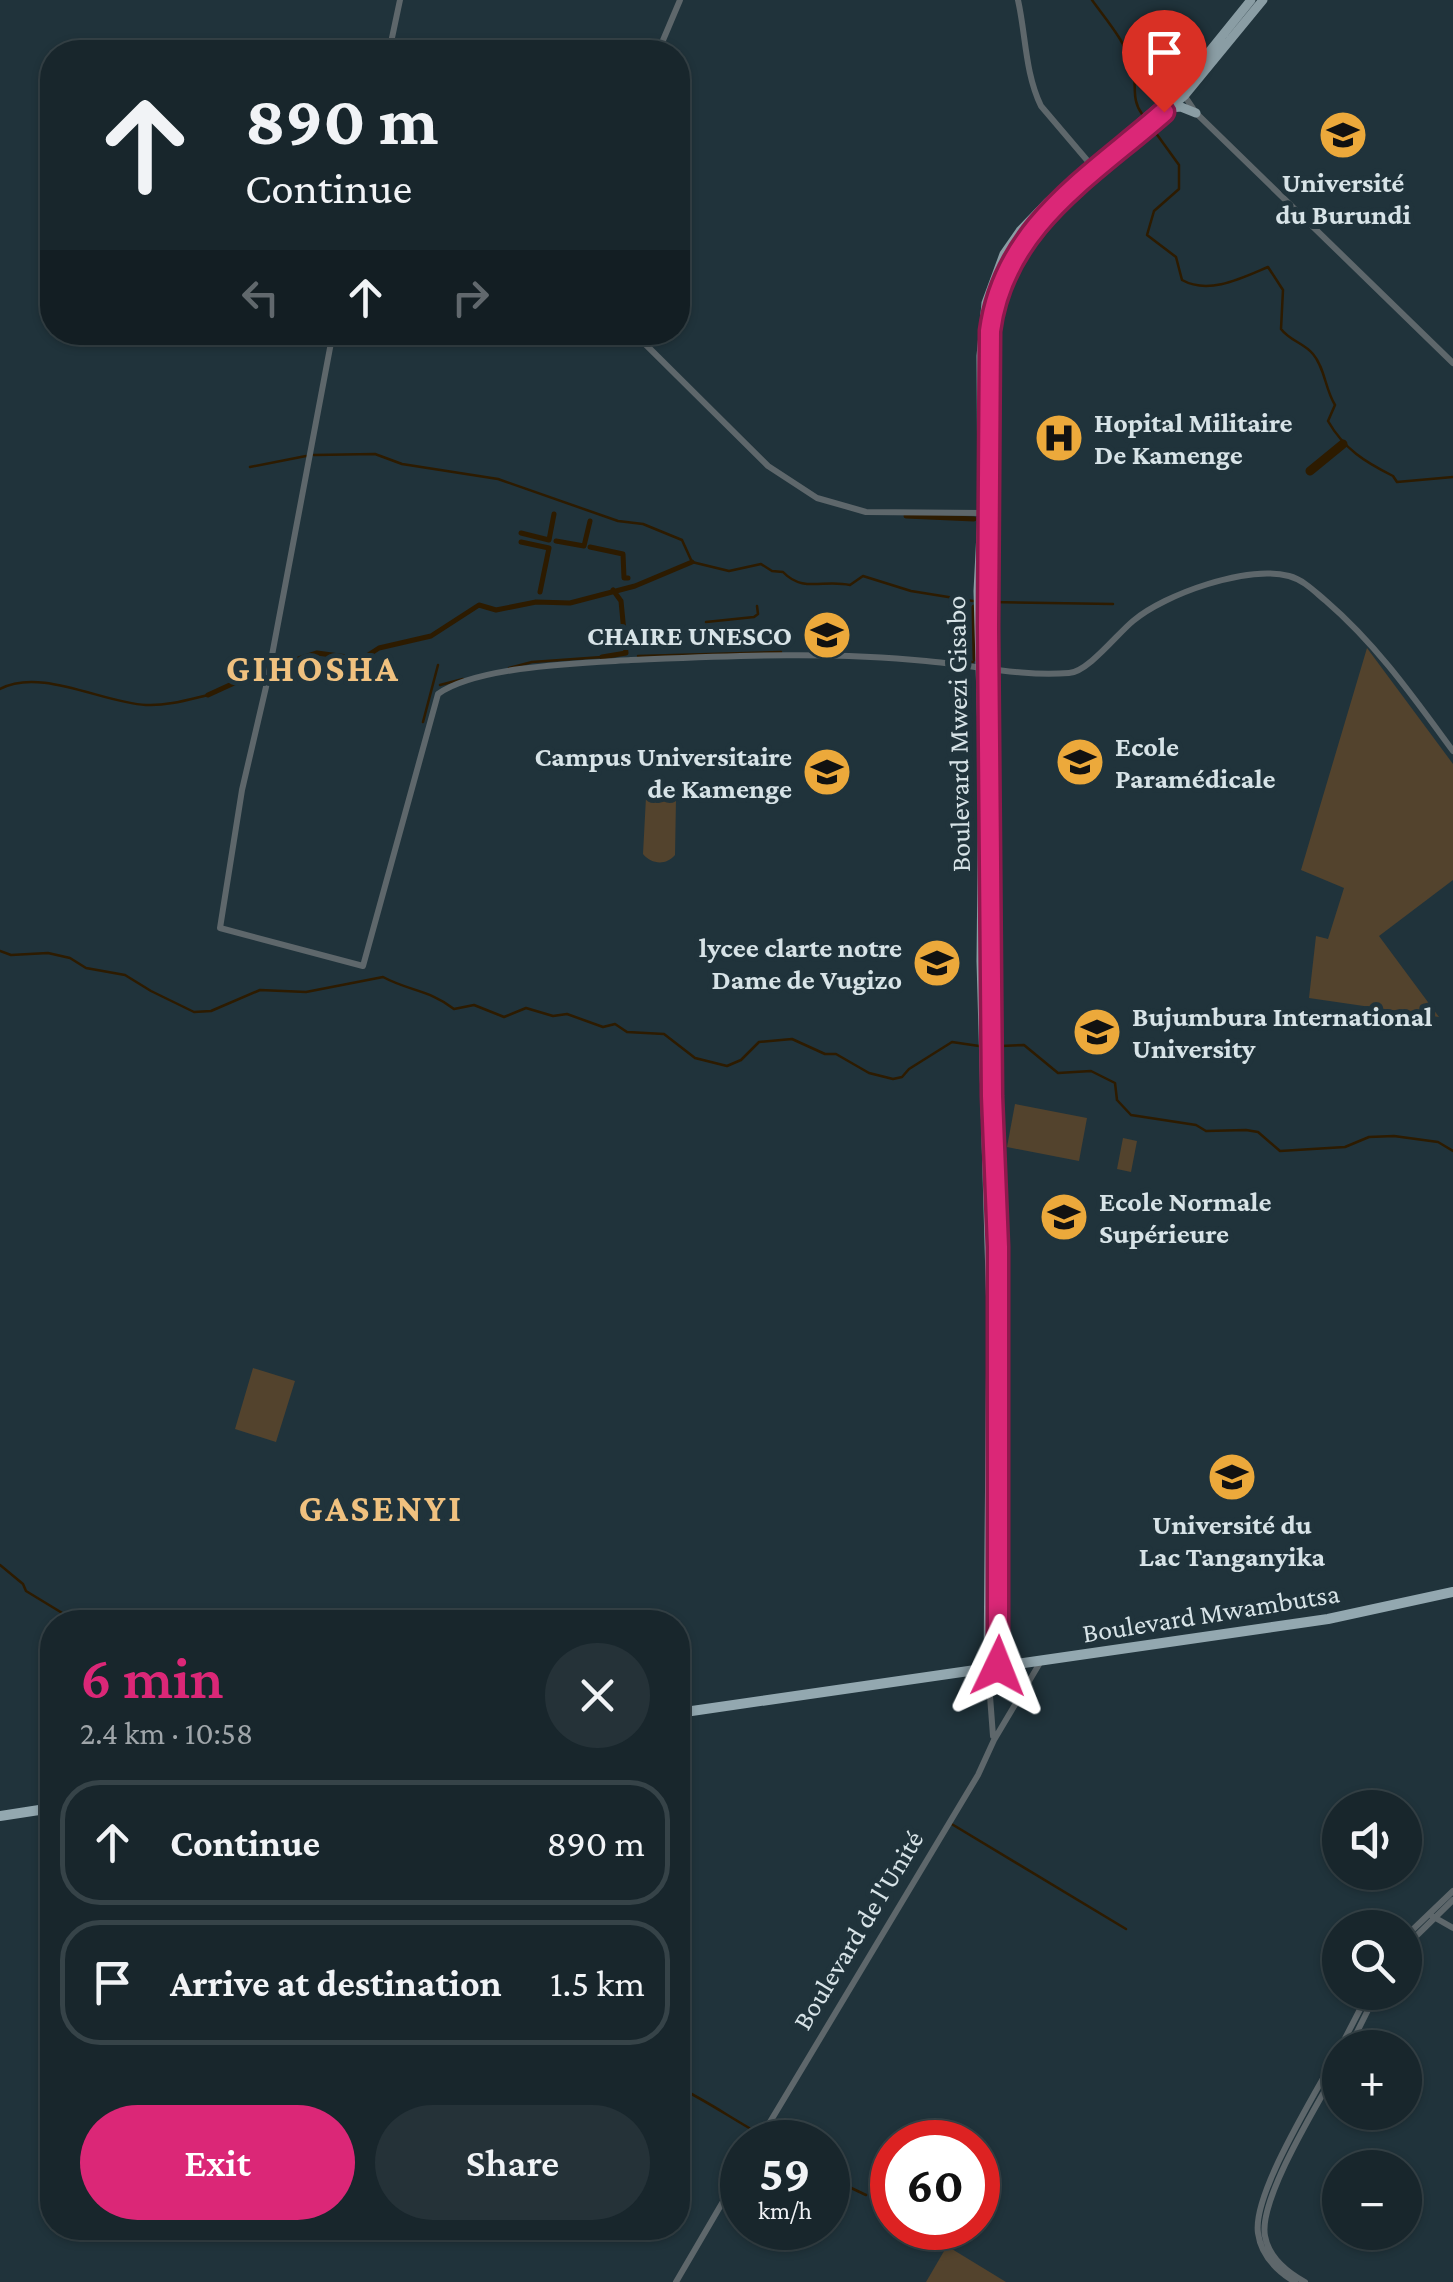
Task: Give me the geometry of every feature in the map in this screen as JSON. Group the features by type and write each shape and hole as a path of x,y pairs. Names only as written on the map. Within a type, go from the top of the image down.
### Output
{"highway":[{"name":"Boulevard Mwambutsa","path":"690,1711 1328,1618 1453,1592"},
{"path":"0,1816 40,1810"}],"main road":[{"name":"Boulevard Mwezi Gisabo","path":"1182,92 1251,0"},
{"name":"Boulevard Mwezi Gisabo","path":"993,1667 997,1232 988,1049 983,586 986,436 982,343 986,303 1004,254 1020,231 1165,109 1263,0"},
{"path":"1165,109 1182,107 1196,113"}],"street":[{"path":"392,40 400,0"},
{"path":"663,40 680,0"},
{"path":"1018,0 1029,77 1036,95 1094,168"},
{"path":"1182,92 1196,113 1453,363"},
{"path":"331,345 272,660 242,790 220,928 363,966 436,699 444,690 554,664 808,655 926,661 1014,675 1076,673 1137,618 1167,602 1234,576 1286,576 1309,587 1370,641 1453,752"},
{"path":"647,345 768,466 801,490 861,512 985,513"},
{"name":"Boulevard de l'Unité","path":"772,2120 978,1775 1041,1661"},
{"path":"993,1667 994,1740"},
{"path":"1422,1927 1453,1891"},
{"path":"1422,1923 1453,1900"},
{"path":"1431,1916 1453,1928"},
{"path":"1294,2282 1264,2252 1258,2232 1259,2209 1270,2180 1322,2082"},
{"path":"1306,2282 1274,2256 1266,2243 1264,2224 1272,2195 1322,2099"},
{"path":"676,2282 720,2207"}],"shaded area":[{"path":"1367,648 1453,764 1453,880 1379,936 1439,1017 1309,998 1316,936 1328,939 1344,888 1301,870"},
{"path":"653,792 667,792 676,799 675,855 663,862 643,854 646,797"},
{"path":"1015,1104 1087,1118 1079,1161 1007,1147"},
{"path":"1123,1138 1137,1141 1131,1172 1117,1169"},
{"path":"253,1368 295,1381 276,1442 235,1429"},
{"path":"945,2250 954,2250 1006,2282 926,2282"}],"waterway":[{"path":"1092,0 1126,50 1142,114"},
{"path":"1153,129 1179,165 1179,189 1154,211 1147,235 1176,257 1182,280 1214,285 1268,267 1283,290 1281,329 1317,360 1335,405 1328,421 1348,447 1397,482 1453,477"},
{"path":"1310,471 1343,444"},
{"path":"314,455 375,454 402,464 498,479 618,521 643,524 682,540 692,562 729,571 761,564 798,582 814,584 850,585 863,576 911,591 973,601"},
{"path":"250,467 306,456"},
{"path":"521,533 549,540 554,514"},
{"path":"906,516 974,519"},
{"path":"556,541 584,546 590,521"},
{"path":"521,542 549,548 540,592"},
{"path":"590,547 623,554 624,578 628,578"},
{"path":"208,695 258,672 317,653 362,659 379,648 431,636 479,605 496,610 536,602 570,603 635,586 692,562"},
{"path":"602,657 626,653 621,601 613,590"},
{"path":"991,602 1113,604"},
{"path":"706,622 754,617 758,614 757,606"},
{"path":"974,607 975,659"},
{"path":"638,656 781,652"},
{"path":"509,668 532,662 602,657"},
{"path":"959,661 973,662"},
{"path":"423,722 438,665"},
{"path":"440,685 463,679"},
{"path":"0,689 34,682 146,705 208,695"},
{"path":"0,951 11,955 48,953 70,958 86,968 125,975 194,1012 211,1011 260,990 306,992 383,977 454,1009 474,1005 504,1017 526,1008 553,1016 567,1014 603,1027 615,1024 627,1032 664,1034 695,1058 727,1066 741,1060 759,1042 792,1039 825,1054 836,1054 869,1073 893,1079 902,1077 952,1042 979,1046"},
{"path":"1001,1046 1024,1045 1058,1073 1091,1071 1115,1083 1117,1100 1131,1115 1196,1125 1206,1131 1258,1132 1280,1151 1345,1147 1369,1137 1394,1136 1438,1142 1453,1151"},
{"path":"0,1565 26,1591 57,1610"},
{"path":"950,1823 1126,1929"},
{"path":"690,2093 736,2120"},
{"path":"850,2187 866,2195"}],"place":[{"name":"Université du Burundi","path":"1343,135"},
{"name":"Hopital Militaire De Kamenge","path":"1059,438"},
{"name":"CHAIRE UNESCO","path":"827,635"},
{"name":"Ecole Paramédicale","path":"1080,762"},
{"name":"Campus Universitaire de Kamenge","path":"827,772"},
{"name":"lycee clarte notre Dame de Vugizo","path":"937,963"},
{"name":"Bujumbura International University","path":"1097,1032"},
{"name":"Ecole Normale Supérieure","path":"1064,1217"},
{"name":"Université du Lac Tanganyika","path":"1232,1477"}],"district":[{"name":"GIHOSHA","path":"313,668"},
{"name":"GASENYI","path":"381,1508"}],"route":[{"path":"998,1666 998,1247 992,1096 988,627 990,331 998,289 1026,236 1164,112"}]}
